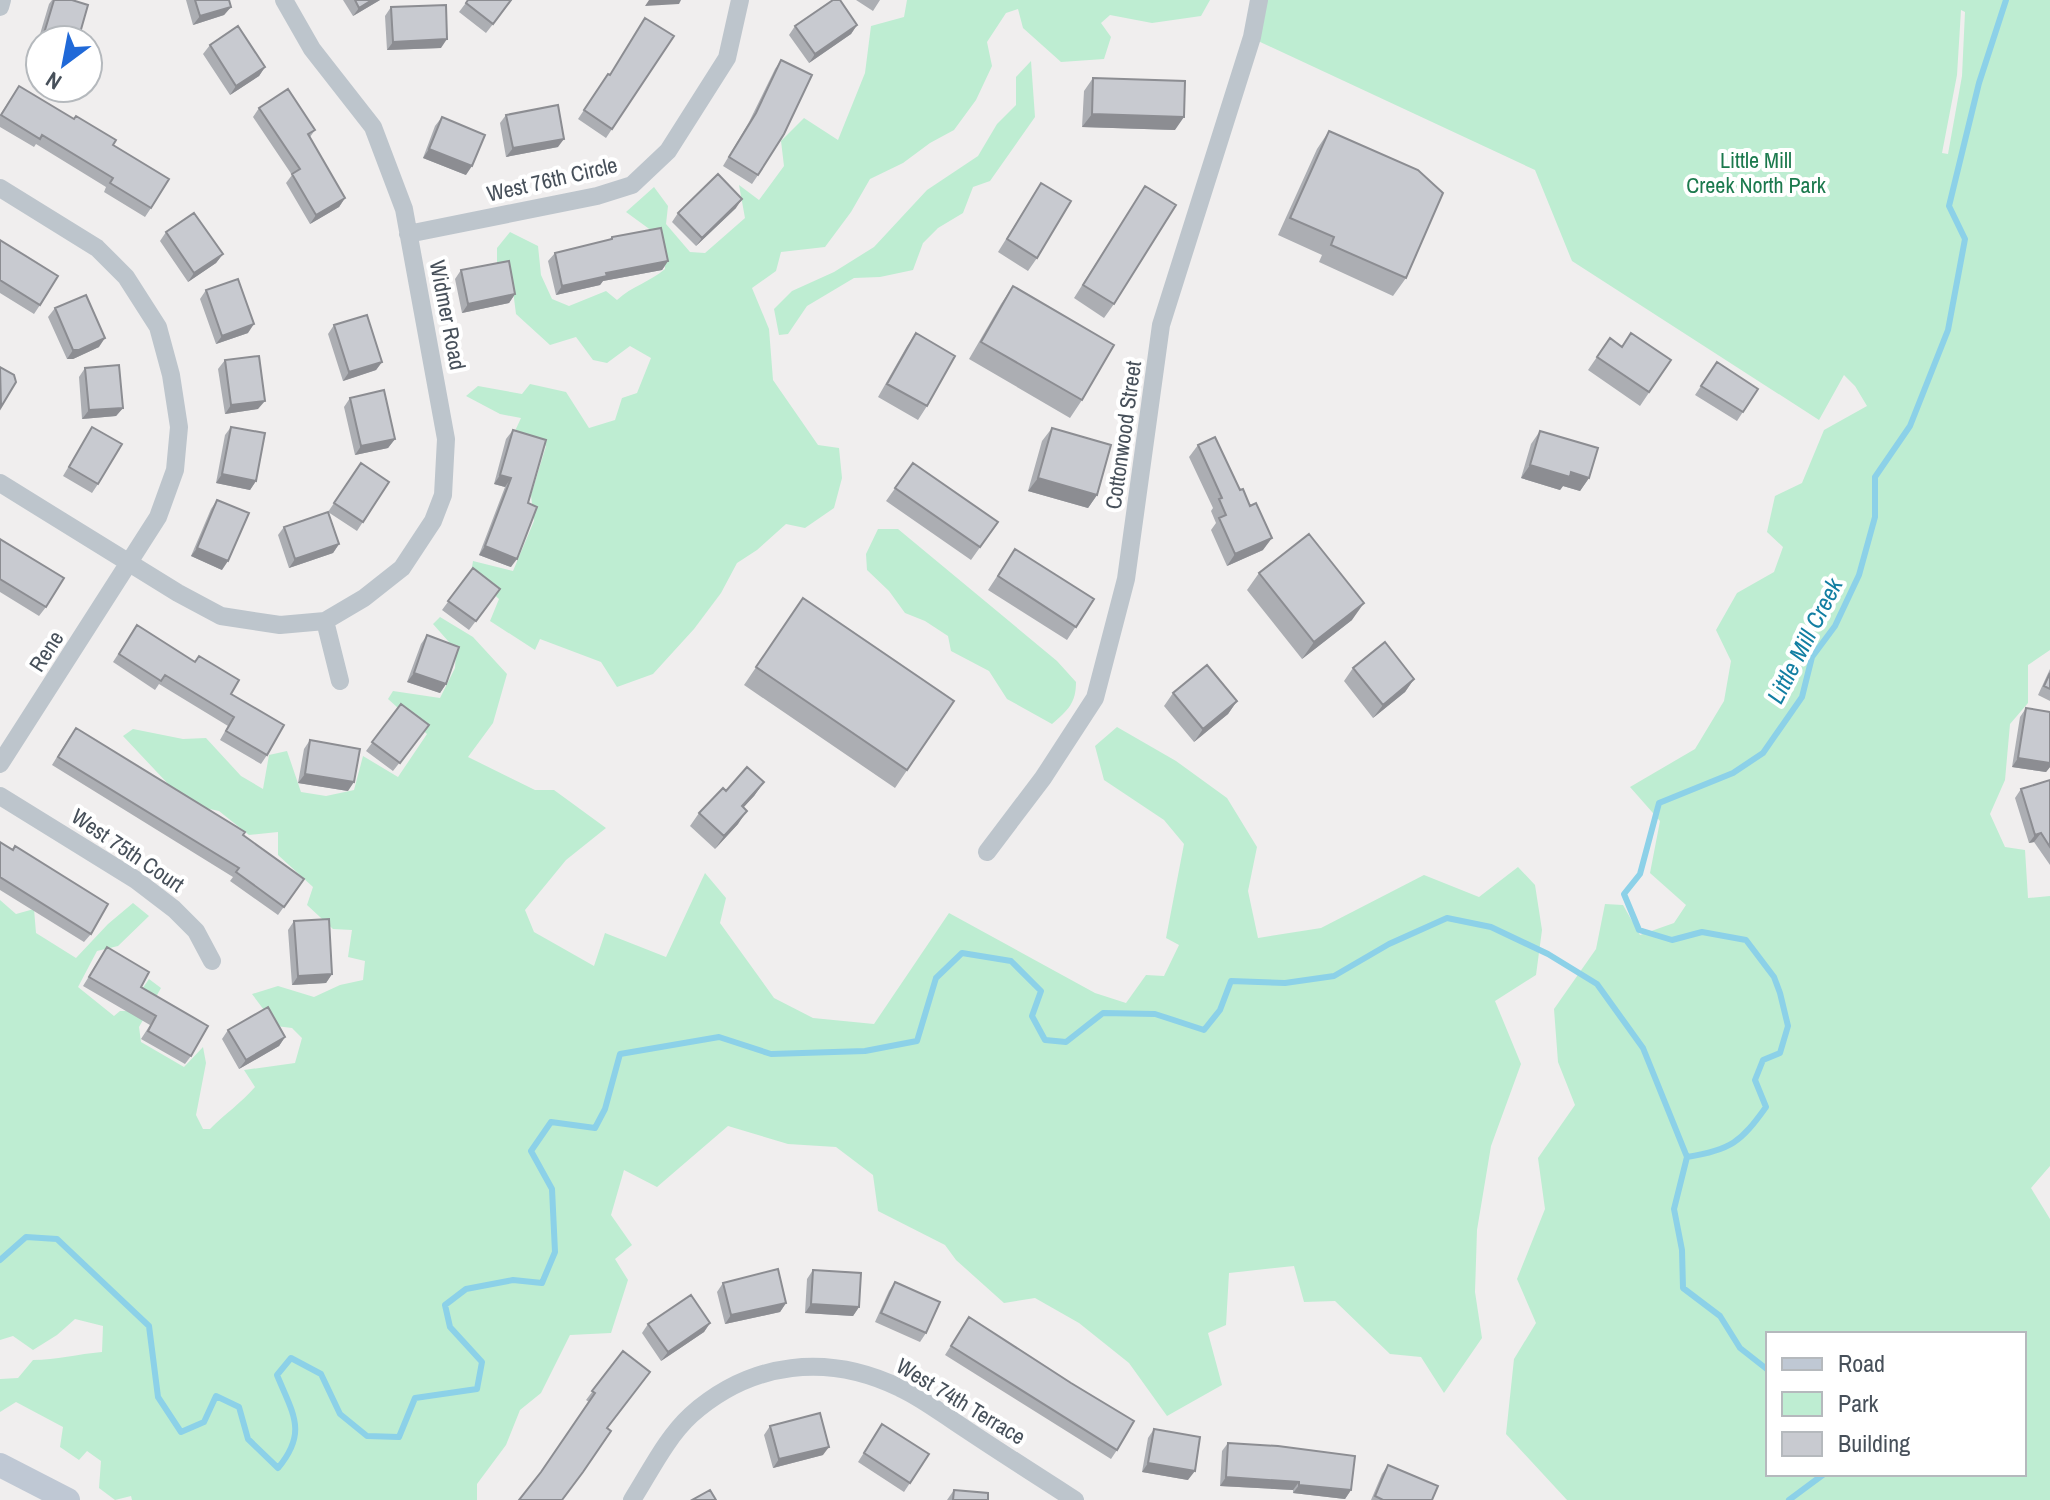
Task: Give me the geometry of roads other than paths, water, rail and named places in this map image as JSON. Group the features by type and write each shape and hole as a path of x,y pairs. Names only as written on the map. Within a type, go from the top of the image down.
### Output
{"main road":[{"path":"0,1466 44,1500"},
{"path":"0,1466 68,1500"}],"street":[{"path":"0,7 2,0"},
{"name":"Widmer Road","path":"0,483 221,616 280,625 325,621 364,598 402,568 433,521 443,495 446,439 404,209 373,127 312,49 284,0"},
{"name":"West 76th Circle","path":"408,234 597,196 632,185 668,151 727,58 740,0"},
{"name":"Cottonwood Street","path":"987,852 1043,778 1095,698 1126,579 1161,325 1252,37 1259,0"},
{"name":"Rene","path":"0,188 97,248 126,277 158,327 171,375 179,427 175,470 158,517 131,564 0,764"},
{"path":"325,621 340,681"},
{"name":"West 75th Court","path":"0,796 136,880 174,909 196,931 212,961"},
{"name":"West 74th Terrace","path":"632,1500 663,1450 689,1417 719,1393 766,1372 813,1365 858,1370 903,1389 1075,1500"}],"waterway":[{"name":"Little Mill Creek","path":"1766,1368 1740,1348 1720,1316 1683,1288 1682,1250 1674,1209 1687,1157 1714,1151 1734,1142 1766,1107 1755,1080 1763,1060 1780,1053 1788,1026 1780,993 1774,977 1746,940 1702,932 1672,940 1639,930 1624,894 1640,874 1659,803 1733,773 1763,753 1802,697 1812,657 1835,626 1859,575 1875,517 1875,477 1910,426 1948,330 1965,239 1949,206 1979,83 2006,0"},
{"path":"0,1260 26,1237 57,1239 149,1326 158,1397 181,1432 204,1422 216,1396 239,1407 248,1439 278,1468 293,1444 295,1433 292,1412 277,1375 291,1358 321,1374 340,1414 367,1436 399,1437 415,1398 477,1389 482,1362 450,1327 445,1305 466,1289 513,1280 542,1283 555,1252 552,1189 531,1151 551,1122 595,1128 605,1109 620,1054 719,1037 771,1054 865,1051 917,1041 936,978 962,953 1011,961 1041,991 1032,1016 1045,1040 1066,1042 1103,1013 1155,1014 1204,1030 1220,1010 1231,981 1285,983 1334,976 1389,944 1447,918 1491,927 1548,954 1597,984 1643,1048 1687,1157"},
{"name":"Little Mill Creek","path":"1789,1500 1821,1476"}],"park label":[{"name":"Little Mill Creek North Park","path":"1756,172"}]}
